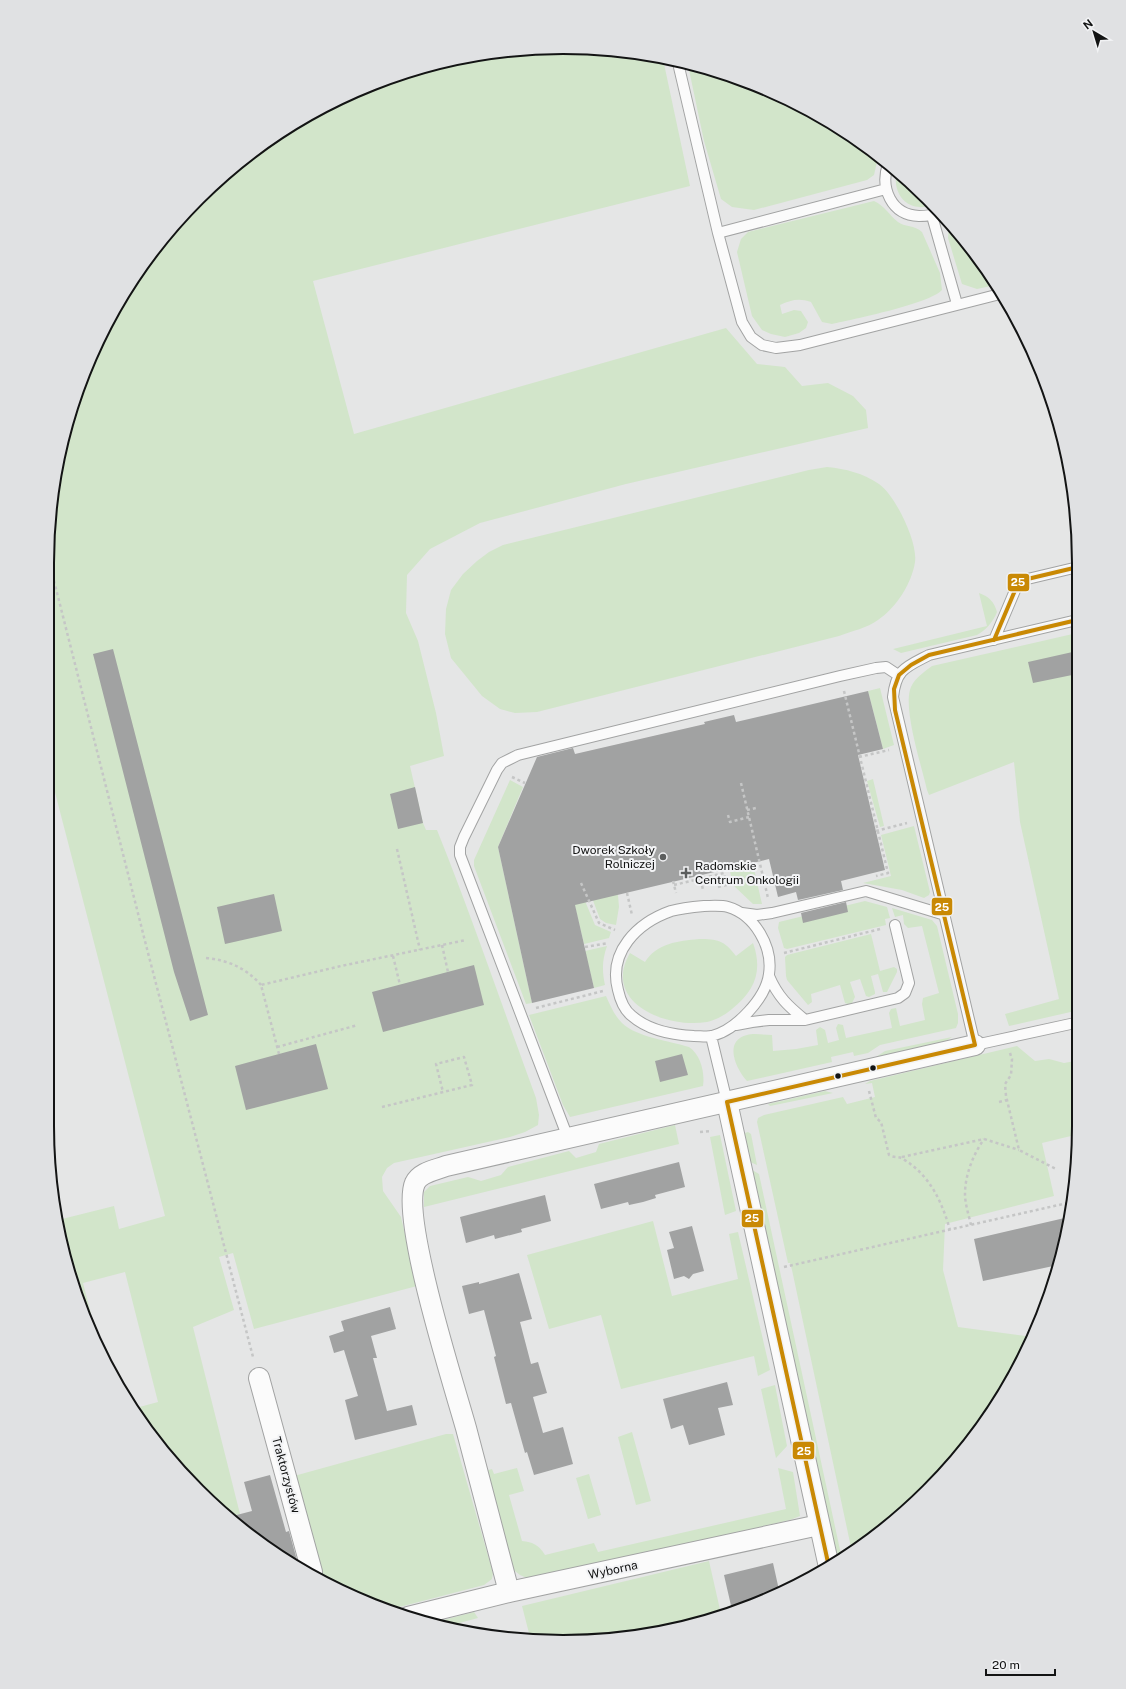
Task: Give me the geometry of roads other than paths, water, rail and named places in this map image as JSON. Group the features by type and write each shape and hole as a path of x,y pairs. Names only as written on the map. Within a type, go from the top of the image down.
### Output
{"street":[{"path":"509,1592 425,1281 414,1224 412,1197 416,1182 423,1175 434,1170 975,1045"},
{"path":"727,1102 828,1561"},
{"name":"Traktorzystów","path":"259,1378 311,1569"},
{"name":"Wyborna","path":"419,1614 509,1592 820,1525"}],"lane":[{"path":"679,68 718,233 742,322 751,337 762,344 776,348 800,345 996,295"},
{"path":"886,170 884,175 886,189 890,199 896,206 904,212 914,216 934,214"},
{"path":"718,233 886,189"},
{"path":"935,216 957,304"},
{"path":"994,640 1019,581 1072,568"},
{"path":"1072,621 929,655 911,664 898,675 894,685 893,697 975,1045 1072,1024"},
{"path":"568,1138 460,855 460,847 464,837 497,770 502,763 518,755 840,676 886,667 898,675"},
{"path":"738,912 757,915 772,913 866,891 945,915"},
{"path":"732,1026 751,1009 765,988 769,976 769,958 762,936 748,918 728,907 697,906 672,911 647,923 628,940 621,950 616,964 617,987 626,1009 633,1017 642,1023 658,1029 678,1034 711,1036 732,1026 752,1022 805,1020 898,998 905,993 909,983 909,977 895,925"},
{"path":"769,976 775,990 782,999 805,1020"},
{"path":"711,1036 727,1102"}],"place":[{"name":"Dworek Szkoły Rolniczej","path":"663,857"},
{"name":"Radomskie Centrum Onkologii","path":"686,873"}]}
